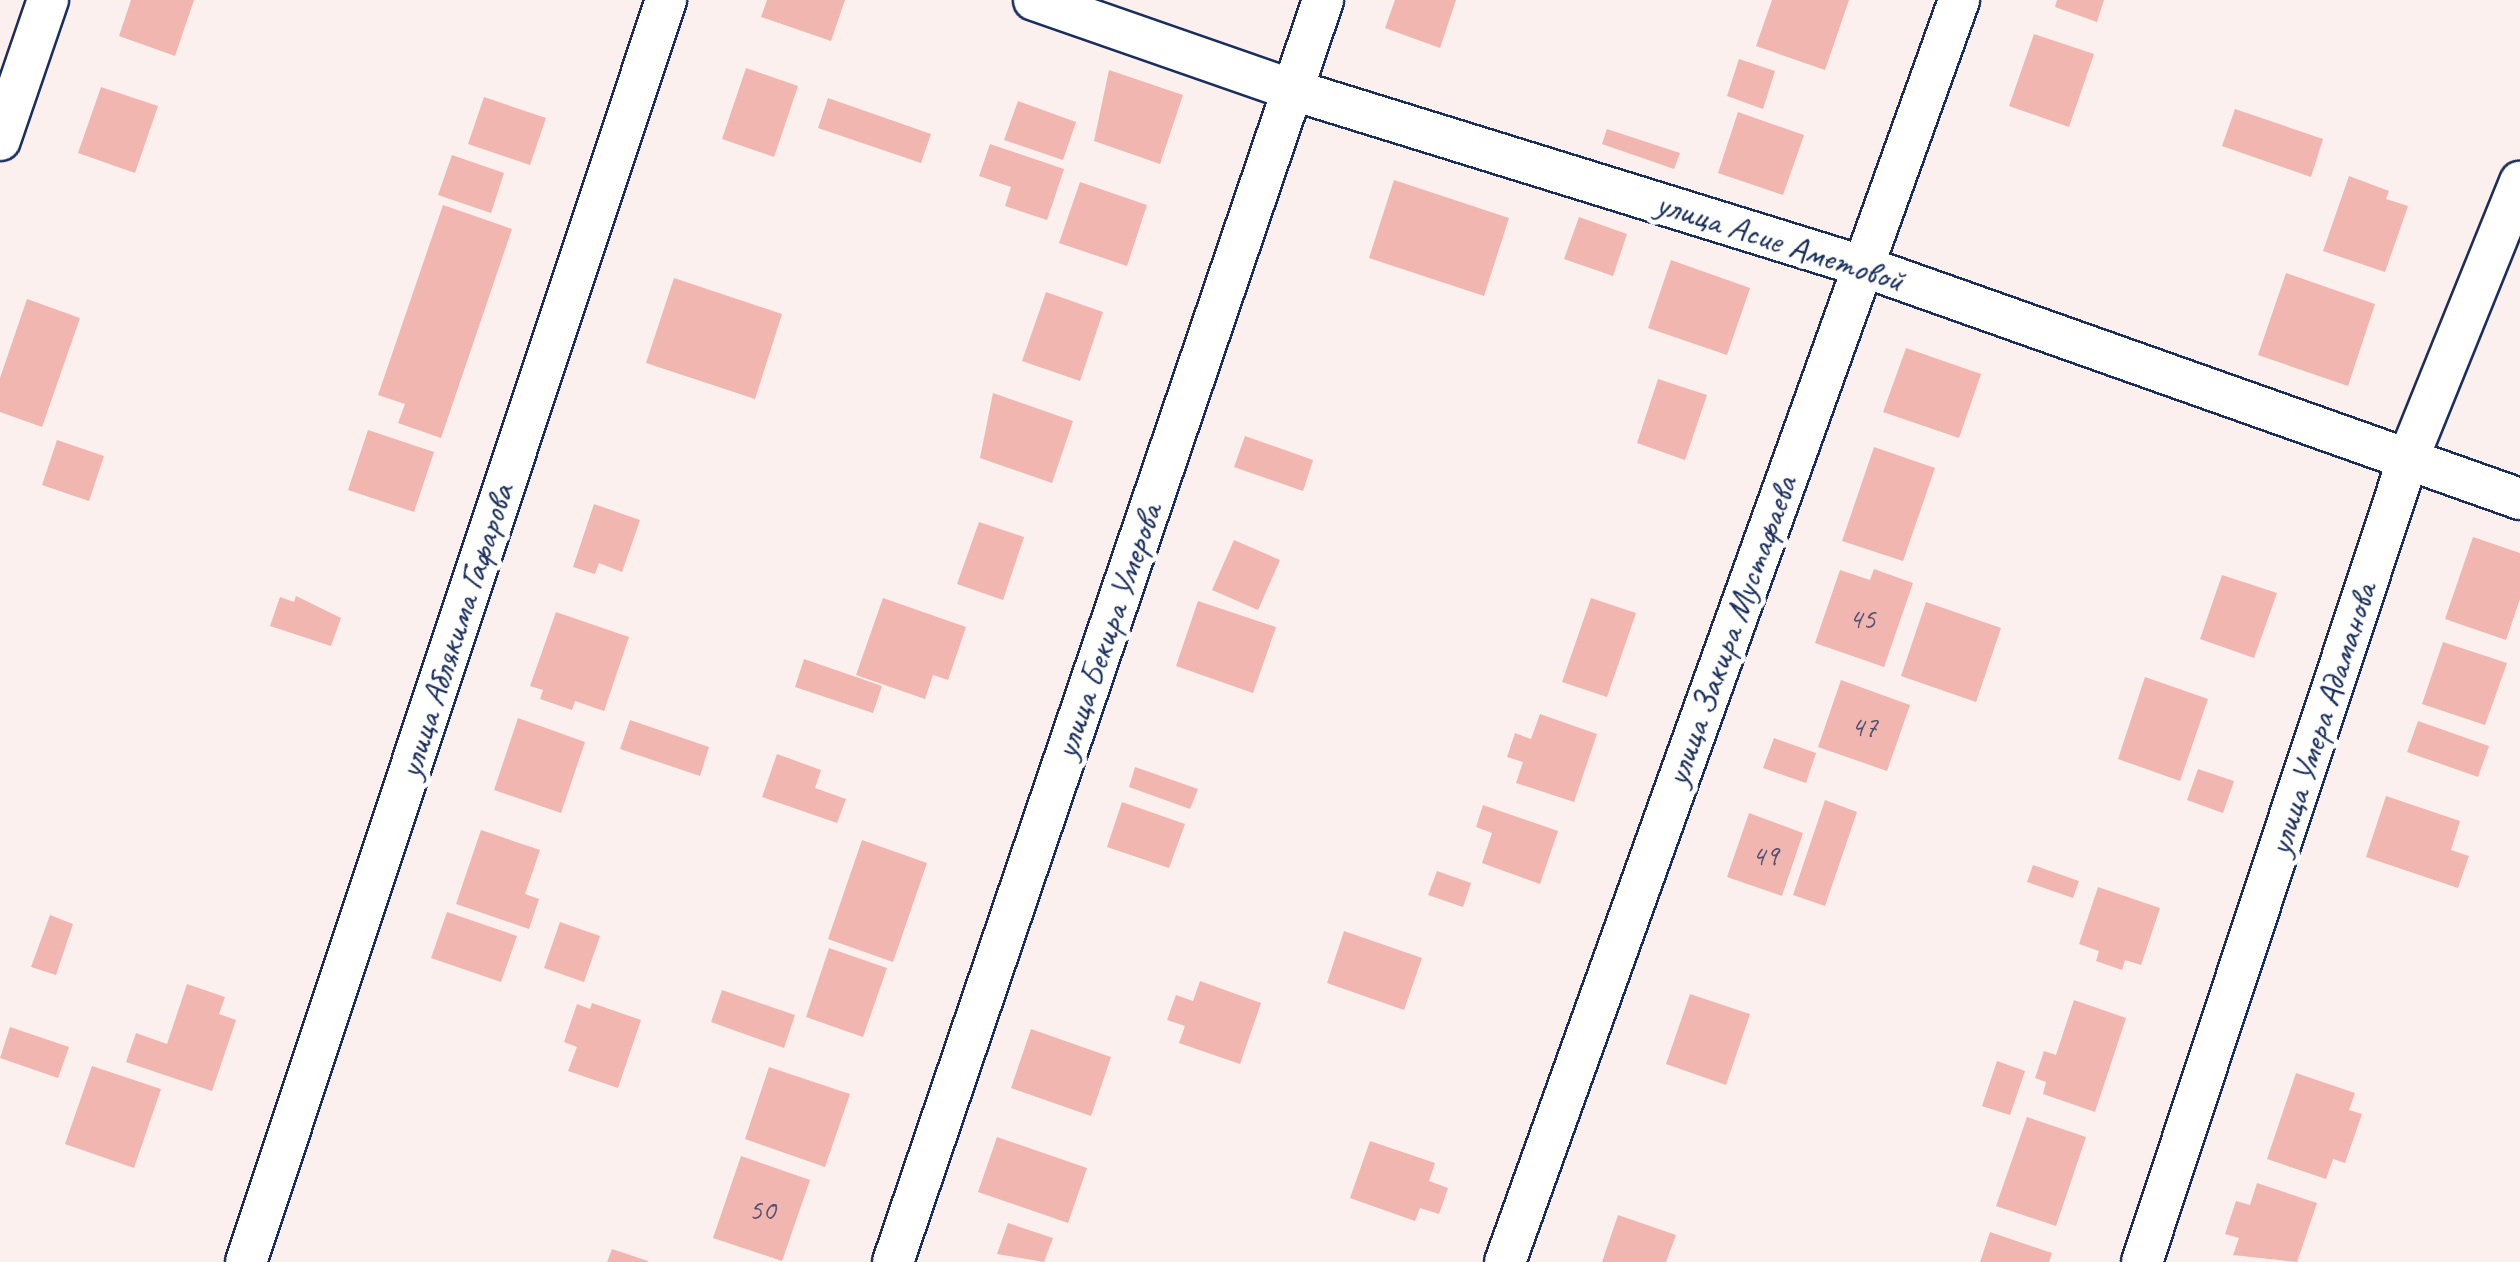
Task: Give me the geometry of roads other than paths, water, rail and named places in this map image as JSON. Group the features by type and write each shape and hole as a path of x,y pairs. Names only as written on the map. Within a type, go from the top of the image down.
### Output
{"street":[{"path":"0,140 48,0"},
{"name":"улица Аблякима Гафарова","path":"246,1262 666,0"},
{"name":"улица Асие Аметовой","path":"1034,0 1293,90 1862,266 2520,498"},
{"name":"улица Бекира Умерова","path":"894,1262 1323,0"},
{"name":"улица Закира Мустафаева","path":"1505,1262 1959,0"},
{"name":"улица Умера Адаманова","path":"2142,1262 2408,459 2520,182"}]}
